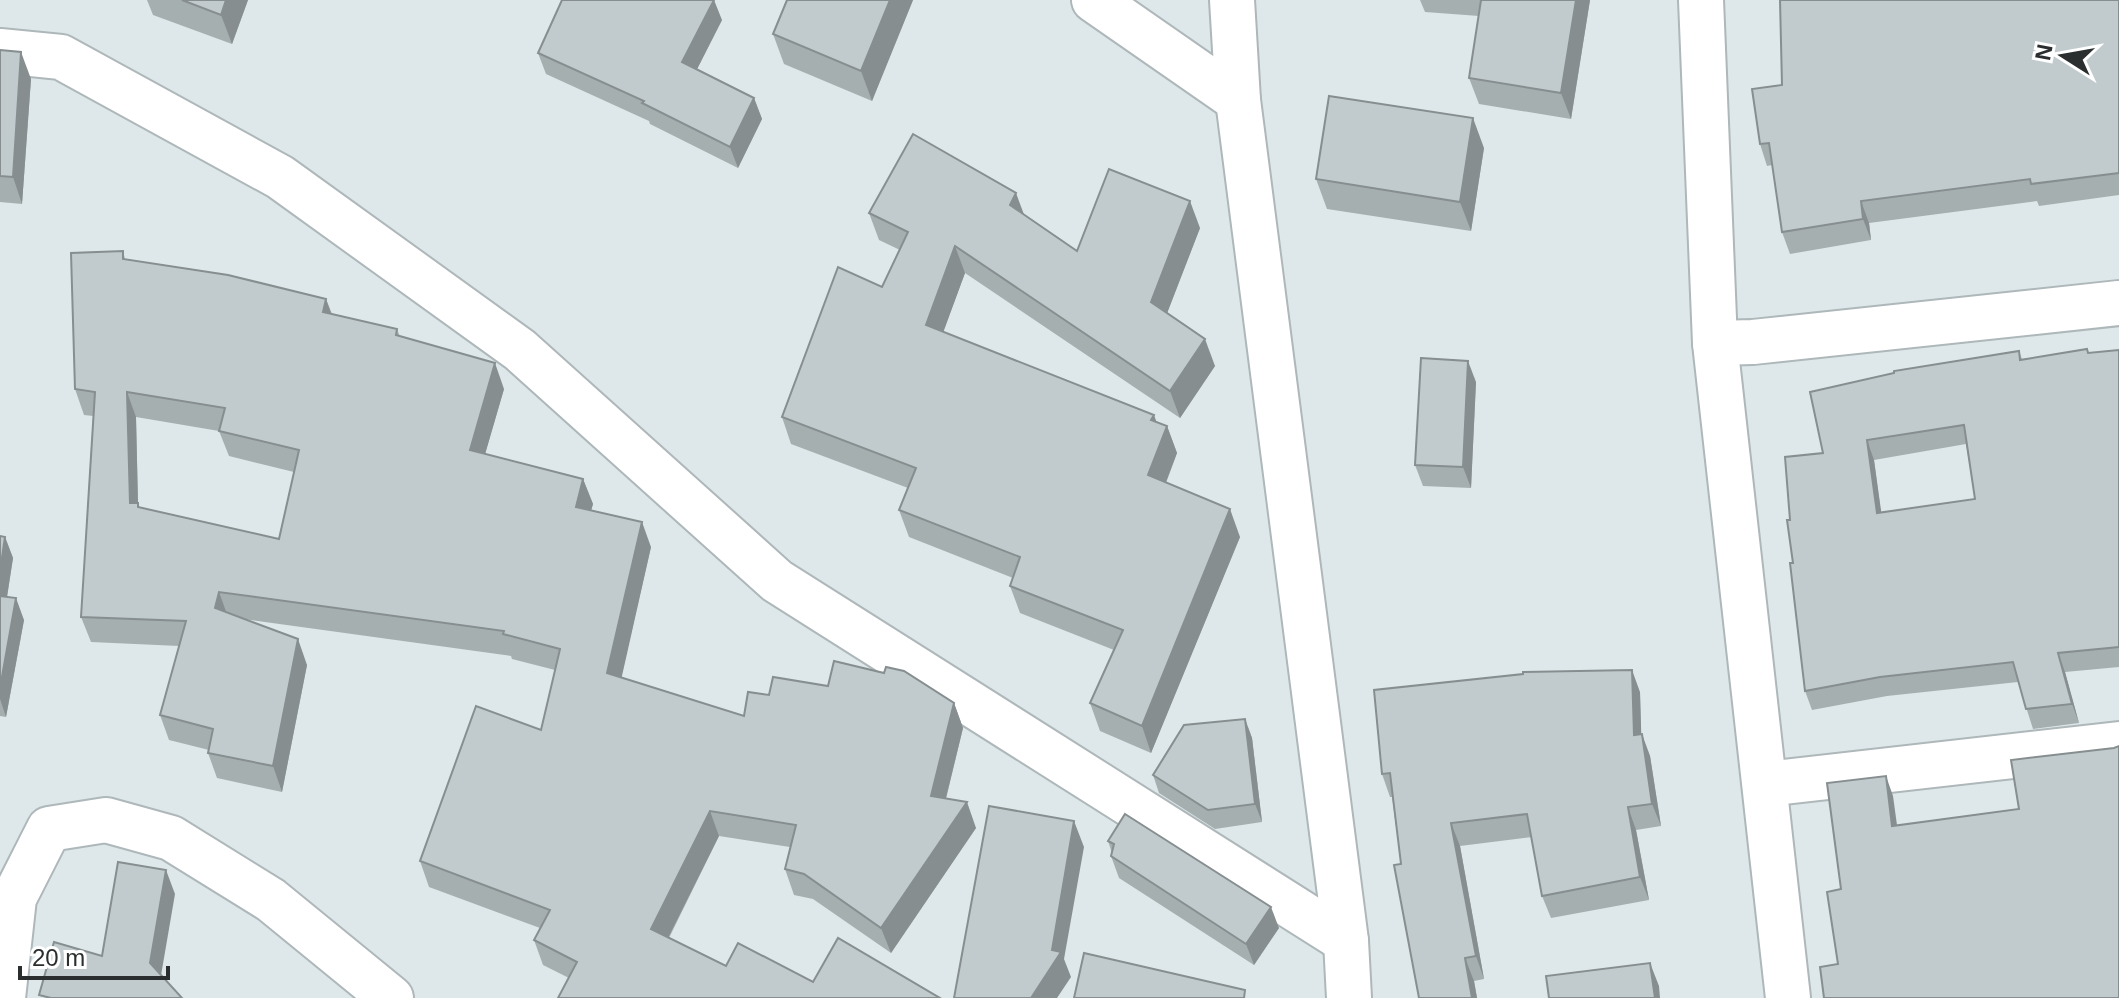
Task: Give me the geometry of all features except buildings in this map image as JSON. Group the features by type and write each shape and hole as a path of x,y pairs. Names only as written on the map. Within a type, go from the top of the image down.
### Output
{"street":[{"path":"1094,0 1238,100"},
{"path":"1232,0 1238,100 1346,941 1349,998"},
{"path":"1701,0 1715,343 1788,998"},
{"path":"0,51 61,57 280,177 520,350 777,581 1346,941"},
{"path":"1715,343 1753,342 2119,303"},
{"path":"1765,784 2119,744"},
{"path":"3,998 14,898 49,829 106,820 171,838 259,892 391,998"}]}
